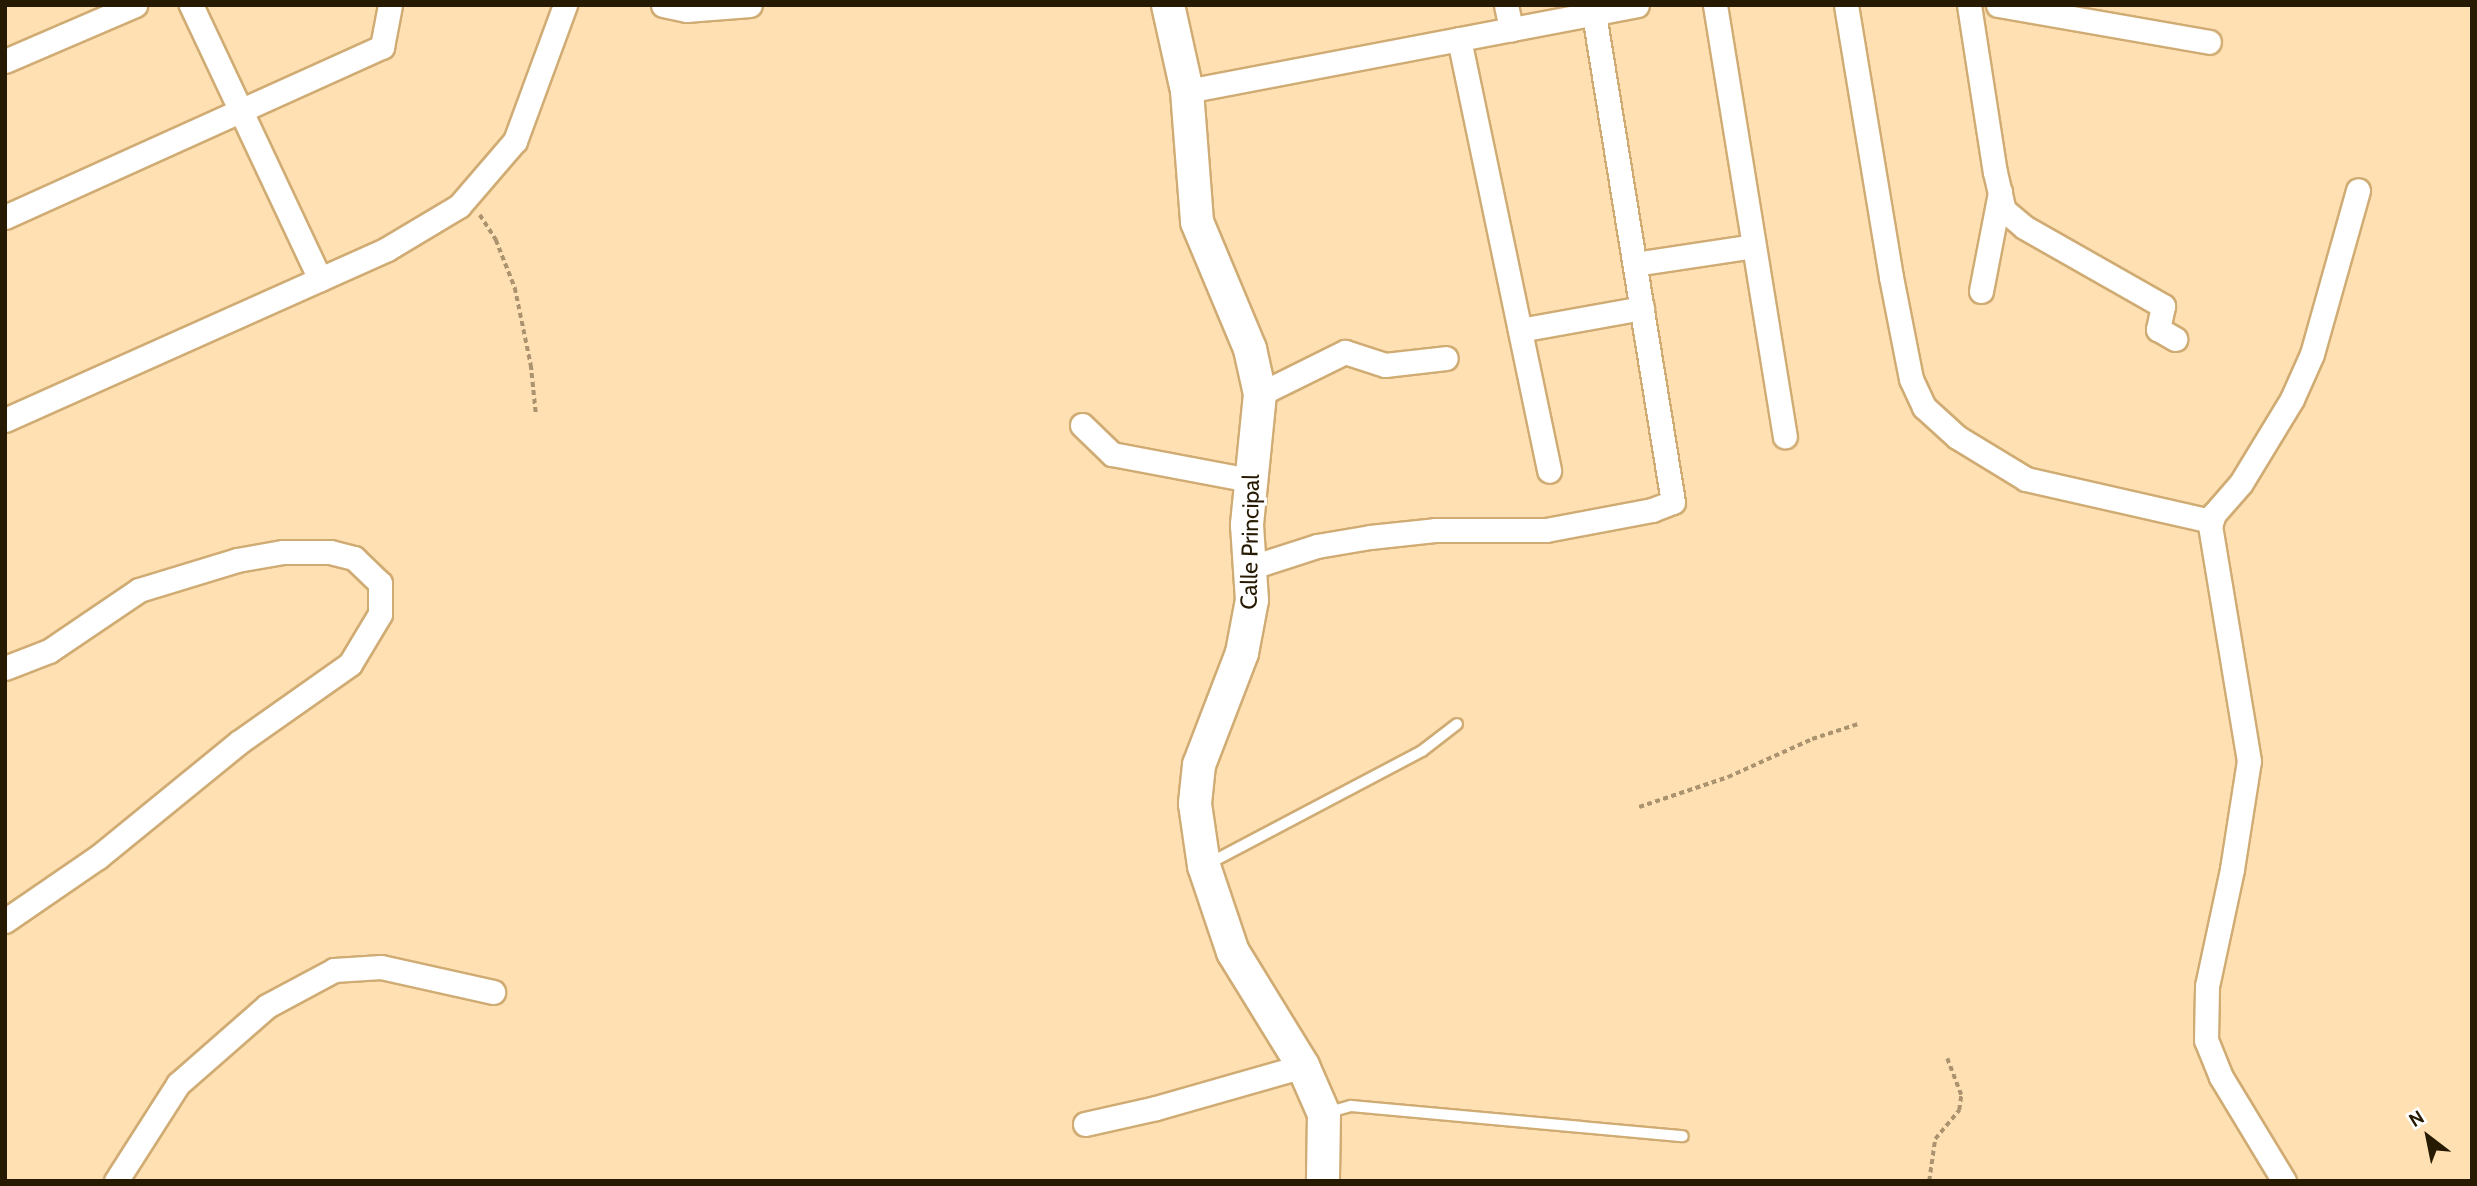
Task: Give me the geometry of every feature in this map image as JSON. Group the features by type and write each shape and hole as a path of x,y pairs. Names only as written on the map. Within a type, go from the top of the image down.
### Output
{"street":[{"path":"5,61 135,5"},
{"path":"191,5 320,279"},
{"path":"5,217 382,47 390,5"},
{"path":"5,420 387,249 459,206 515,141 565,5"},
{"path":"663,5 686,10 750,5"},
{"name":"Calle Principal","path":"1168,5 1187,91 1197,222 1250,349 1260,394 1247,525 1252,567 1252,600 1242,653 1199,765 1195,804 1204,866 1233,952 1303,1066 1324,1114 1324,1181"},
{"path":"1506,5 1511,29"},
{"path":"1187,91 1637,5"},
{"path":"1715,5 1785,436"},
{"path":"1846,5 1898,316 1911,379 1924,407 1958,437 2026,479 2211,522"},
{"path":"1969,5 2004,210 2024,227 2163,306 2158,329 2175,339"},
{"path":"1998,5 2209,42"},
{"path":"1252,567 1317,546 1370,537 1435,530 1546,530 1651,510 1673,502 1594,13"},
{"path":"1459,39 1549,471"},
{"path":"2284,1181 2221,1077 2206,1040 2207,986 2232,869 2249,761 2211,522 2214,514 2241,483 2297,387 2312,354 2358,190"},
{"path":"1981,291 2000,192"},
{"path":"1635,264 1754,246"},
{"path":"1520,330 1642,308"},
{"path":"1260,394 1345,352 1385,365 1446,358"},
{"path":"1082,425 1112,454 1250,480"},
{"path":"5,668 49,651 139,590 237,560 284,552 330,552 354,558 380,583 380,614 350,664 238,743 98,858 5,921"},
{"path":"116,1181 178,1084 267,1006 334,970 381,967 493,992"},
{"path":"1085,1124 1156,1108 1303,1066"}],"lane":[{"path":"1204,866 1422,751 1457,724"},
{"path":"1324,1114 1351,1106 1683,1136"}],"path":[{"path":"468,195 496,240 515,288 531,365 536,414"},
{"path":"1640,807 1728,777 1812,739 1858,724"},
{"path":"1928,1181 1935,1139 1958,1110 1962,1095 1946,1056"}]}
